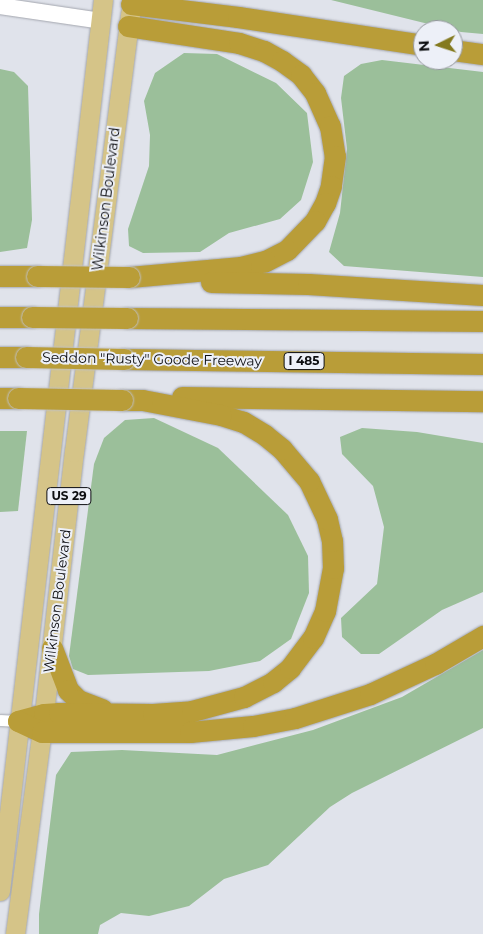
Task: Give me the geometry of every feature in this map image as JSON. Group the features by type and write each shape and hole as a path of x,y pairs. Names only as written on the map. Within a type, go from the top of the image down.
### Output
{"highway":[{"path":"194,0 238,17"},
{"path":"132,2 413,43"},
{"path":"128,26 239,43 264,51 282,61 301,75 315,93 330,126 335,156 331,186 325,203 315,221 287,250 265,261 241,267 166,272 129,277"},
{"path":"463,51 483,54"},
{"path":"0,276 129,277 164,281 318,284 483,295"},
{"path":"0,317 483,321"},
{"name":"Seddon \"Rusty\" Goode Freeway","path":"0,357 483,364"},
{"path":"9,398 132,400 177,397 483,401"},
{"path":"43,723 114,713 153,714 210,708 244,697 273,682 290,668 313,638 325,611 332,584 333,552 327,519 309,481 282,449 265,435 243,422 228,417 132,400"},
{"path":"9,721 190,732 253,726 295,718 331,708 401,681 458,652 483,636"},
{"path":"52,648 68,690 78,700 114,713"}],"main road":[{"path":"101,0 132,2"},
{"name":"Wilkinson Boulevard","path":"0,891 11,788 9,721 101,21 101,0"},
{"name":"Wilkinson Boulevard","path":"14,934 43,723 74,452 132,2"},
{"path":"101,21 128,26"},
{"path":"4,934 12,858 11,788"}],"street":[{"path":"0,6 101,21"}],"green space":[{"path":"331,0 483,0 483,34 463,32 463,20 413,20"},
{"path":"184,53 217,54 276,83 307,113 313,162 301,200 280,219 229,233 200,252 143,253 129,246 128,229 149,166 150,135 144,101 155,73"},
{"path":"382,60 413,64 413,70 463,70 483,72 483,277 344,266 329,252 340,213 347,149 341,98 344,76 361,64"},
{"path":"0,69 14,72 28,86 32,220 27,248 0,252"},
{"path":"154,418 218,448 288,515 308,556 309,593 291,639 260,661 209,671 88,675 73,669 69,656 94,464 104,438 125,420"},
{"path":"362,428 417,432 483,443 483,592 442,610 379,654 361,654 342,637 341,618 377,584 384,527 373,486 342,454 340,437"},
{"path":"0,431 27,431 18,511 0,512"},
{"path":"483,650 483,728 352,793 330,807 268,865 224,879 189,906 149,916 121,913 100,925 98,934 39,934 39,914 56,775 71,752 122,750 217,755 313,730 402,697"}]}
